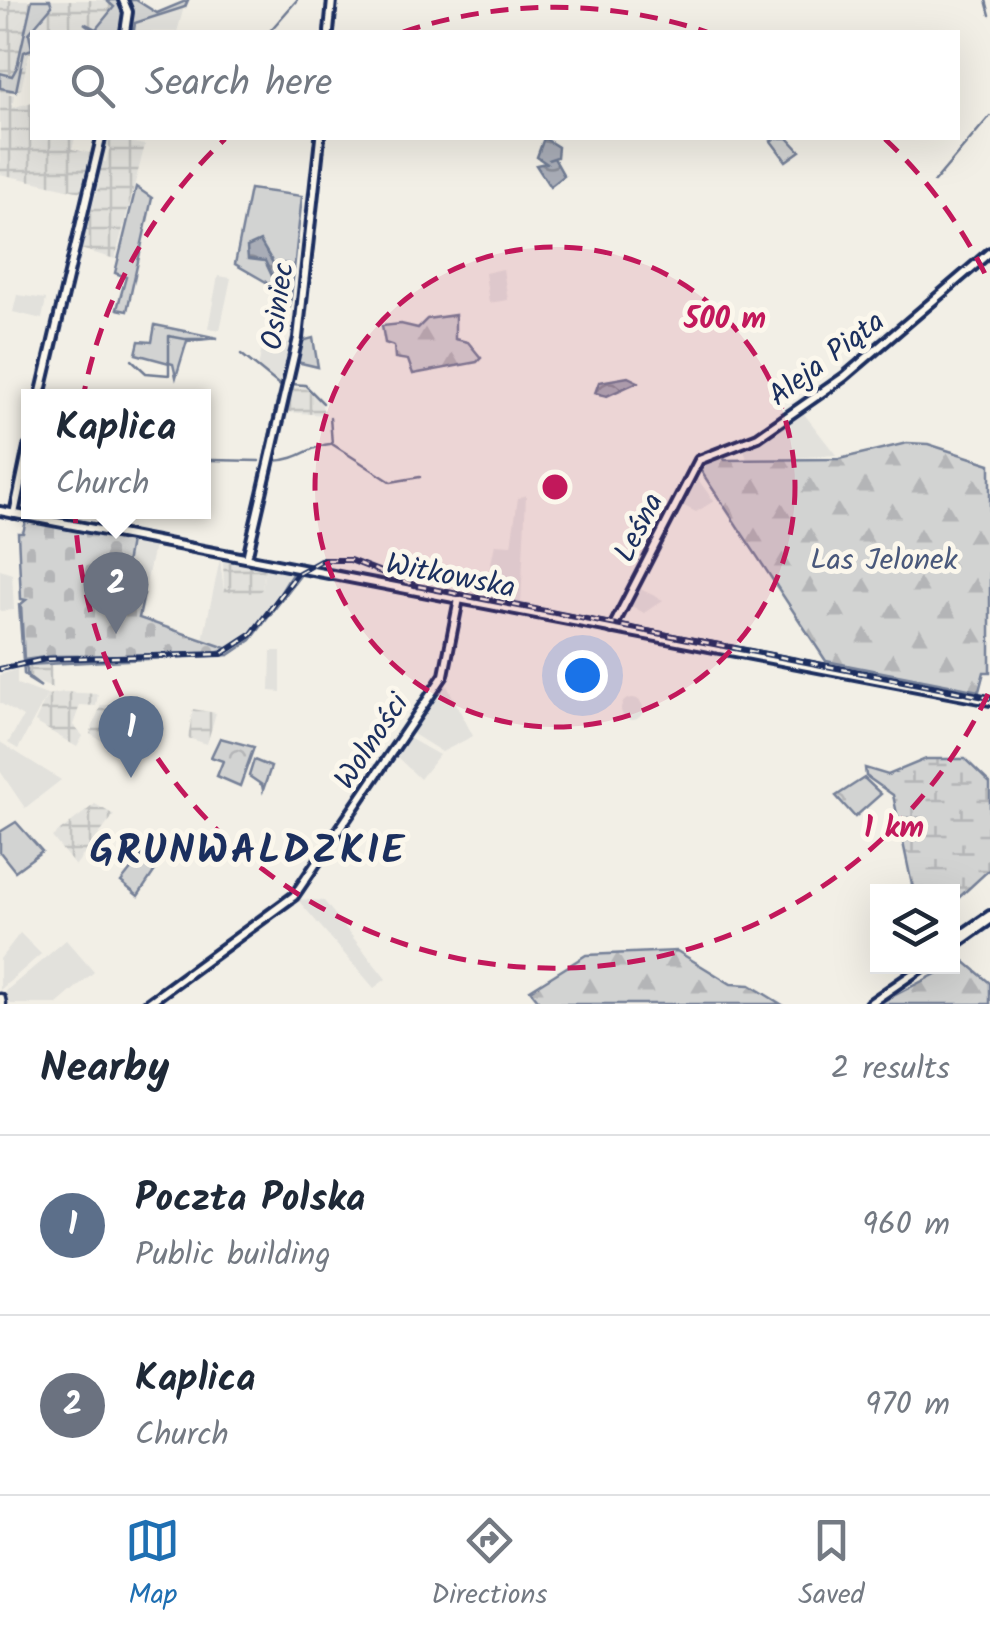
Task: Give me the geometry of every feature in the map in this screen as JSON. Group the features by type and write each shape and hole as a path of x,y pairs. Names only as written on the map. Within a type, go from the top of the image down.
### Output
{"street":[{"path":"123,0 128,12 125,30"},
{"path":"329,30 332,0"},
{"path":"42,389 102,140"},
{"name":"Osiniec","path":"245,558 299,328 320,140"},
{"name":"Aleja Piąta","path":"714,453 758,437 844,376 990,252"},
{"name":"Leśna","path":"612,628 694,467 714,453"},
{"path":"14,514 21,480"},
{"name":"Witkowska","path":"0,511 21,515"},
{"name":"Witkowska","path":"40,519 990,702"},
{"name":"Wolności","path":"147,1004 294,896 444,675 459,599"},
{"path":"960,939 990,918"},
{"path":"869,1004 910,974"}],"shaded area":[{"path":"0,0 111,0 120,8 118,30 30,30 30,53 21,89 7,93 14,95 12,108 30,103 30,140 74,140 72,149 90,153 81,192 0,174"},
{"path":"184,7 178,30 134,30 135,24"},
{"path":"105,140 117,140 145,145 115,259 80,249 98,187 100,161 106,162 110,147 104,145"},
{"path":"503,269 508,300 489,303 485,273"},
{"path":"218,276 231,278 220,330 208,328"},
{"path":"17,295 46,299 42,319 13,312"},
{"path":"263,343 289,343 282,387 258,368"},
{"path":"291,387 304,387 321,403 325,415 286,412"},
{"path":"801,410 836,455 747,461 744,448"},
{"path":"696,477 714,501 696,512 682,505"},
{"path":"526,495 521,604 484,597 495,544 511,545 518,498"},
{"path":"130,541 154,546 144,594 122,589"},
{"path":"220,559 224,591 262,589 265,568 294,573 250,635 229,649 203,640"},
{"path":"223,560 265,568 262,589 258,593 224,592"},
{"path":"0,570 12,574 14,610 0,611"},
{"path":"636,587 663,600 644,613 628,604"},
{"path":"271,651 281,651 281,692 270,691"},
{"path":"51,663 52,688 28,679 25,665"},
{"path":"17,669 17,684 47,695 18,749 8,743 23,717 0,703 0,675"},
{"path":"444,680 473,736 442,752 410,732"},
{"path":"98,694 96,706 80,705 73,725 83,736 77,747 35,722 47,695"},
{"path":"632,698 640,701 640,717 632,720 624,717 621,709 624,701"},
{"path":"101,705 147,705 130,757 90,734"},
{"path":"193,709 216,713 207,744 188,738"},
{"path":"407,737 439,755 420,779 394,754"},
{"path":"0,742 61,780 25,808 0,771"},
{"path":"95,804 114,815 75,866 52,837"},
{"path":"297,899 324,901 386,979 374,988"},
{"path":"20,933 41,954 0,990 0,959"},
{"path":"66,940 94,972 57,1004 11,1004 4,996 7,990"}],"green space":[{"path":"32,0 50,0 52,6 30,30 30,50 24,52 16,91 0,88 0,73 12,76"},
{"path":"106,0 118,0 124,8 122,30 93,30 84,23 96,29 114,7"},
{"path":"127,0 136,0 157,13 188,0 185,7 135,23 134,30 128,26 131,12"},
{"path":"790,140 800,151 786,161 771,141"},
{"path":"136,187 152,198 127,311 117,309 126,277 115,273"},
{"path":"250,189 302,196 290,306 266,282 235,264"},
{"path":"455,315 455,339 468,342 481,358 477,362 413,374 408,360 395,358 394,346 385,343 382,326 401,324 418,328 427,319"},
{"path":"155,325 218,338 187,341 176,377 173,364 136,354 139,341 152,342"},
{"path":"313,338 318,367 297,362 302,341"},
{"name":"Las Jelonek","path":"907,443 928,444 990,464 990,672 984,672 979,691 826,661 699,468 708,457 721,454 725,460 839,459"},
{"path":"26,521 130,541 122,588 144,594 139,618 229,649 209,655 52,656 24,660 21,604 26,600 21,599 18,533 23,533"},
{"path":"294,571 302,573 251,640 229,655 175,658 225,650 244,640 265,617"},
{"path":"19,604 24,660 169,658 26,665 28,677 24,674"},
{"path":"220,738 254,747 240,786 217,776 223,761 211,757"},
{"path":"926,759 965,759 990,783 990,869 960,897 960,884 912,884 893,795 866,776 865,768 888,775"},
{"path":"254,760 271,767 263,790 249,776"},
{"path":"864,778 881,794 855,817 836,796"},
{"path":"16,822 42,851 15,871 0,852 0,832"},
{"path":"154,840 163,845 153,862 158,866 138,896 121,882"},
{"path":"677,951 731,984 750,985 781,1004 541,1004 530,990 586,955"},
{"path":"963,960 990,983 990,1004 878,1004 936,974 960,974"}],"water":[{"path":"543,140 558,147 554,158 564,176 550,187 536,165 546,163 537,157"},
{"path":"260,241 273,263 288,264 291,272 286,279 273,278 265,261 248,259 247,247"},
{"path":"628,377 638,382 607,396 595,393 599,382"}],"waterway":[{"path":"271,30 297,0"},
{"path":"986,0 990,15"},
{"path":"934,182 990,116"},
{"path":"132,360 146,373 169,375 169,336 185,339"},
{"path":"186,339 203,339"},
{"path":"285,382 291,347"},
{"path":"241,354 283,388"},
{"path":"291,384 305,385 323,403"},
{"path":"264,459 278,397"},
{"path":"330,417 332,444 391,482 420,477"},
{"path":"273,461 330,444"},
{"path":"211,460 259,461"},
{"path":"259,483 262,467"}],"railway":[{"path":"0,669 46,659 222,654 251,635 297,574 322,560 350,560 417,586 990,698"}],"place":[{"name":"Kaplica","path":"116,634"},
{"name":"Poczta Polska","path":"131,778"}],"district":[{"name":"GRUNWALDZKIE","path":"248,849"}]}
